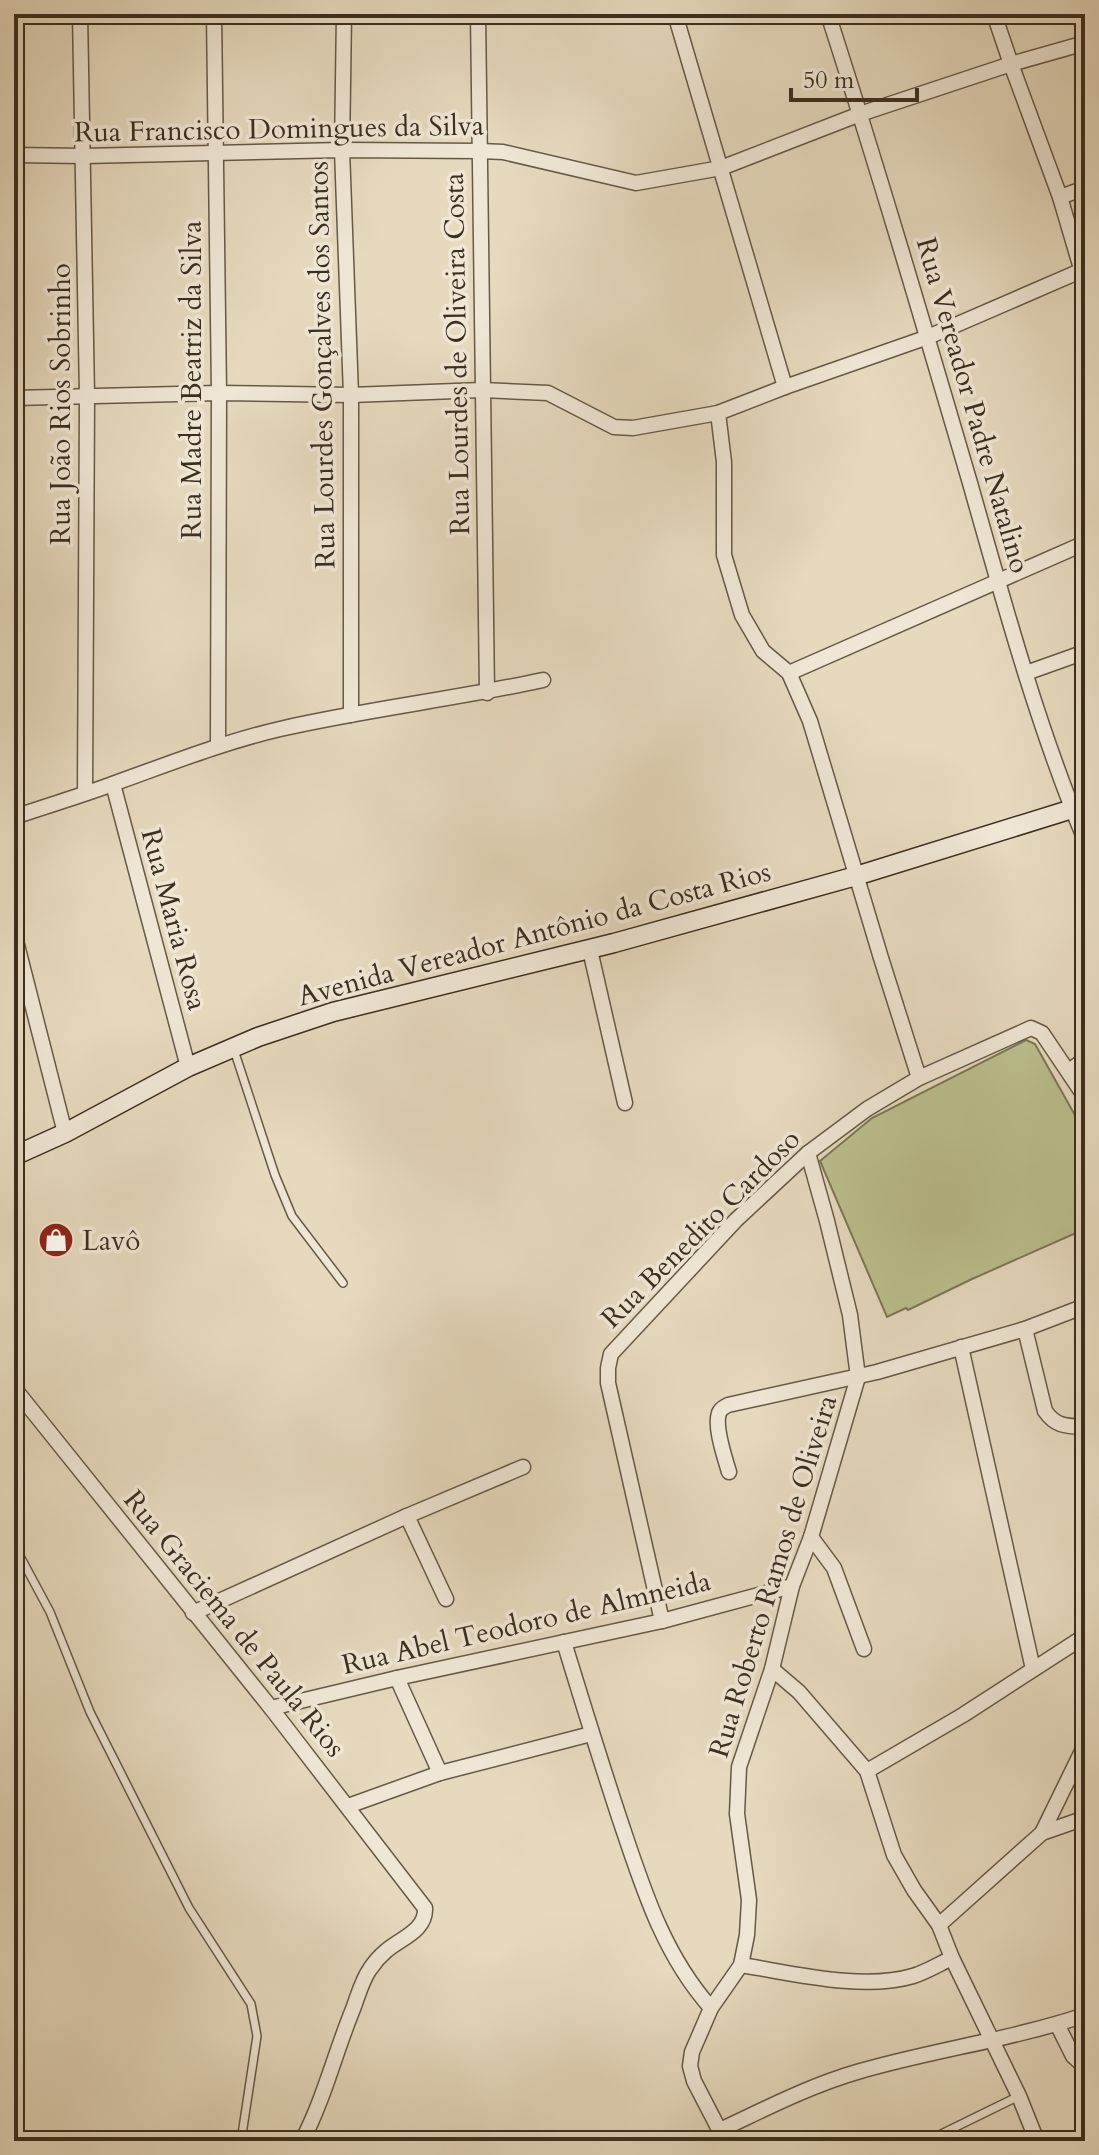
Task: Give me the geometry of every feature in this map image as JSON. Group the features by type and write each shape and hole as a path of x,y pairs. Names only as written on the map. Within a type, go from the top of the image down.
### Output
{"main road":[{"name":"Avenida Vereador Antônio da Costa Rios","path":"14,1156 65,1133 188,1067 233,1047 333,1012 590,950 856,876 1078,807"}],"street":[{"name":"Rua João Rios Sobrinho","path":"80,14 87,396 85,793"},
{"name":"Rua Madre Beatriz da Silva","path":"214,14 219,393 218,746"},
{"name":"Rua Lourdes Gonçalves dos Santos","path":"344,14 342,150 351,395 351,715"},
{"name":"Rua Lourdes de Oliveira Costa","path":"478,14 487,693"},
{"path":"675,14 785,387"},
{"name":"Rua Vereador Padre Natalino","path":"828,14 928,337 1026,673 1078,807 1085,840"},
{"path":"14,398 219,393 351,395 482,390 548,393 614,427 633,428 718,413 928,337 1084,274 1060,197 994,14"},
{"path":"721,168 860,114 1085,43"},
{"name":"Rua Francisco Domingues da Silva","path":"14,155 342,150 503,152 636,183 721,168"},
{"path":"1060,197 1085,188"},
{"path":"718,413 724,462 724,555 742,615 763,651 789,673 810,721 919,1078"},
{"path":"789,673 1085,543"},
{"path":"1026,673 1085,652"},
{"path":"14,817 218,746 279,729 487,693 543,680"},
{"name":"Rua Maria Rosa","path":"113,784 188,1067"},
{"path":"14,933 65,1133"},
{"path":"590,950 625,1103"},
{"name":"Rua Benedito Cardoso","path":"662,1621 608,1383 611,1354 736,1220 808,1153 867,1109 919,1078 1031,1028 1042,1033 1069,1071"},
{"path":"1085,1059 1069,1071 1085,1097"},
{"name":"Rua Roberto Ramos de Oliveira","path":"723,2136 694,2081 690,2066 692,2052 711,2008 741,1965 747,1935 749,1900 737,1814 739,1767 772,1669 792,1586 811,1537 858,1377 850,1315 808,1153"},
{"path":"729,1472 719,1433 718,1415 728,1405 858,1377 1025,1329 1085,1306"},
{"path":"1025,1329 1045,1411 1061,1426 1085,1427"},
{"path":"961,1347 1033,1669"},
{"name":"Rua Graciema de Paula Rios","path":"14,1388 271,1708 425,1908 422,1923 385,1951 368,1971 312,2122 302,2141"},
{"path":"193,1613 523,1467"},
{"path":"407,1516 446,1599"},
{"path":"811,1537 834,1568 864,1649"},
{"name":"Rua Abel Teodoro de Almneida","path":"271,1708 662,1621 792,1586"},
{"path":"867,1771 963,1715 1085,1636"},
{"path":"564,1642 648,1904 669,1947 695,1989 711,2008"},
{"path":"772,1669 799,1692 867,1771 894,1855 939,1925 1037,2141"},
{"path":"397,1678 440,1773"},
{"path":"348,1806 440,1773 591,1734"},
{"path":"939,1925 1042,1833 1085,1745"},
{"path":"1042,1833 1085,1818"},
{"path":"741,1965 877,1982 914,1976 952,1958"},
{"path":"723,2136 810,2087 855,2072 994,2041 1085,2015"},
{"path":"1057,2024 1073,2056 1085,2067"}],"lane":[{"path":"233,1047 275,1175 292,1216 343,1283"},
{"path":"14,1545 50,1612 90,1712 189,1908 251,2004 257,2036 241,2141"},
{"path":"927,2141 1019,2096"}],"green space":[{"path":"1026,1040 1035,1044 1085,1133 1085,1229 887,1317 820,1161 872,1118"}],"place":[{"name":"Lavô","path":"56,1240"}]}
